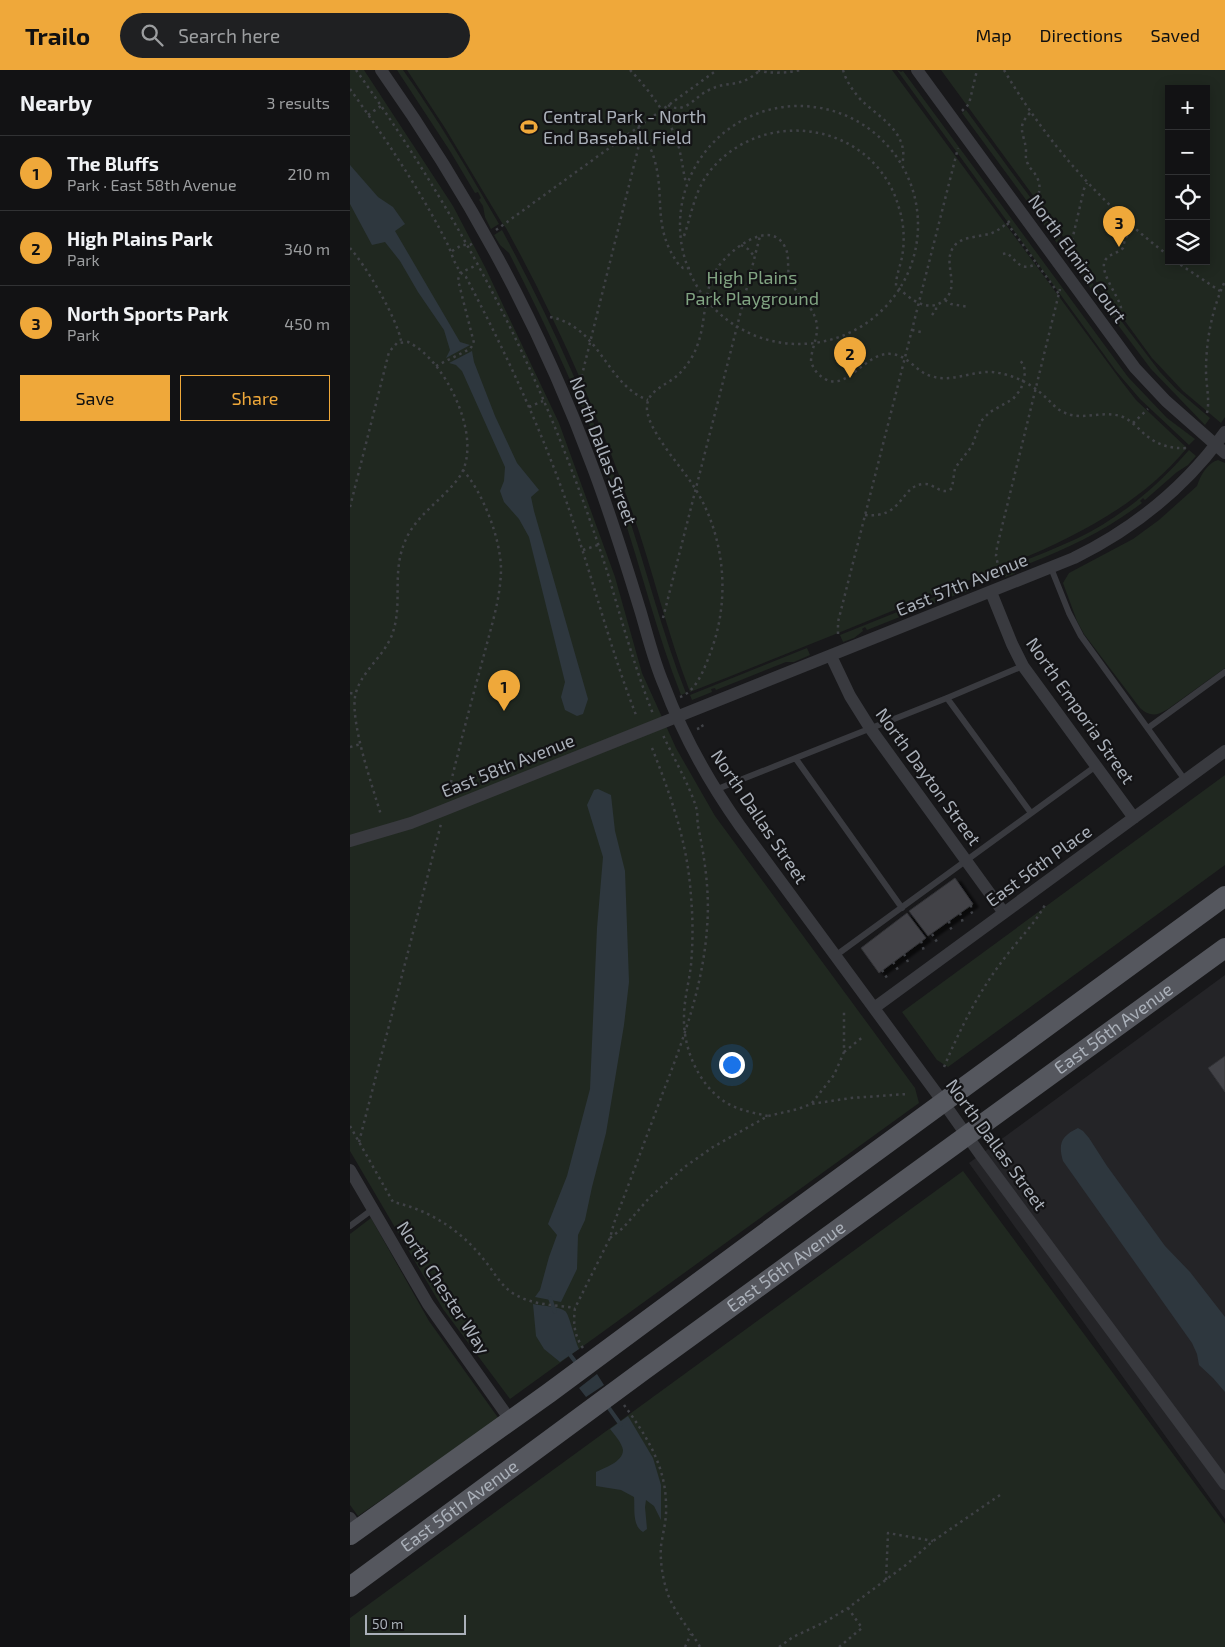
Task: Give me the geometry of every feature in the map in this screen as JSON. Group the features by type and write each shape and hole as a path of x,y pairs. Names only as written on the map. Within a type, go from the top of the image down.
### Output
{"main road":[{"path":"353,1528 550,1394 799,1207 1225,896"},
{"name":"East 56th Avenue","path":"350,1587 644,1370 1225,948"}],"street":[{"name":"North Dallas Street","path":"382,70 434,148 461,193 497,256 545,352 596,475 616,530 657,667 677,717 716,790 740,826 967,1136 1225,1484"},
{"name":"North Elmira Court","path":"918,70 1135,368 1166,401 1220,449"},
{"name":"East 57th Avenue","path":"677,717 1051,568 1103,543 1144,517 1183,483 1220,449 1225,432"},
{"name":"North Emporia Street","path":"991,592 1023,666 1134,818"},
{"name":"North Dayton Street","path":"831,656 850,696 870,728 1004,913"},
{"name":"East 58th Avenue","path":"350,841 411,823 677,717"},
{"name":"East 56th Place","path":"874,1008 1225,751"},
{"name":"North Chester Way","path":"350,1170 435,1314 511,1421"}],"lane":[{"path":"1051,568 1075,626 1186,780"},
{"path":"716,790 1023,666"},
{"path":"1148,728 1225,672"},
{"path":"947,698 1031,813"},
{"path":"796,759 902,908"},
{"path":"835,956 1096,766"},
{"path":"350,1226 373,1210"}],"path":[{"path":"356,70 427,177 507,322 565,452 598,545 639,680 651,709 658,706"},
{"path":"630,70 662,110 676,137 686,183"},
{"path":"493,232 716,70"},
{"path":"668,105 677,109 683,108 707,91 745,82 758,71 789,72 800,70"},
{"path":"842,70 856,94 894,129 903,148 904,158 902,165"},
{"path":"961,112 969,104 977,70"},
{"path":"1004,70 1031,113 1053,143 1087,183 1133,227 1165,253"},
{"path":"350,89 410,179 452,251 460,273 458,280 474,340 473,346 436,366"},
{"path":"368,115 381,106"},
{"path":"807,106 845,115 867,127 891,149 902,165 915,194 919,218 917,244 911,267 904,281 896,286 876,310 852,331 833,340 796,346 776,345 750,337 723,319 696,283 690,268 679,224 686,183 705,152 723,134 750,117 782,107 807,106"},
{"path":"1029,205 1035,202 1039,192 1036,175 1026,162 1025,144 1021,132 1024,122 1031,113"},
{"path":"638,127 651,150 656,168 663,233 679,265 683,268 690,268"},
{"path":"683,237 698,191 712,169 736,148 746,142 771,132 798,130 824,134 848,144 868,158 883,174 895,195 903,231 902,255 896,278 896,286 907,296 918,302 936,306 944,300 951,289 949,262 955,245 965,239 996,232 1012,220"},
{"path":"580,383 643,135"},
{"path":"838,634 838,622 958,146"},
{"path":"1064,252 1071,244 1087,183"},
{"path":"1007,224 1059,294"},
{"path":"1113,320 1121,312 1121,308 1106,275 1104,264 1106,259 1123,248 1125,239 1133,227"},
{"path":"682,696 688,694 696,683 713,644 720,618 722,573 717,542 709,516 696,490 664,445 652,424 647,410 648,400 656,390 677,375 691,358 701,335 708,290 715,272 724,259 741,245 760,236 772,235 786,247 791,282 807,302 815,317 817,334 811,356 813,368 824,379 836,383 877,356 891,354 904,358 924,373 938,378 990,372 1009,375 1036,388 1055,407 1070,415 1108,414 1124,417 1148,438 1160,445 1189,448"},
{"path":"663,618 760,236"},
{"path":"452,251 462,245 470,245 478,240"},
{"path":"741,245 748,249 755,257"},
{"path":"350,248 363,265 397,324 401,341"},
{"path":"1003,254 1007,253 1022,266 1026,267 1037,264"},
{"path":"460,273 477,265"},
{"path":"1181,265 1220,291"},
{"path":"460,273 466,277 491,325 529,408 564,494 583,550 618,668 636,715"},
{"path":"1207,413 1206,352 1211,324 1220,291 1225,281"},
{"path":"999,569 996,561 997,547 1061,286"},
{"path":"944,300 951,304 969,307"},
{"path":"932,315 936,310 936,306"},
{"path":"550,317 565,322 591,342 626,386 648,400"},
{"path":"912,330 921,332"},
{"path":"350,507 389,352 394,345 401,341 412,344 436,366 456,399 464,425 467,448 466,463 451,486 423,514 406,539 398,566 397,613 393,633 384,651 362,678 355,694 355,717 380,815"},
{"path":"865,515 886,514 911,490 921,484 949,491 954,484 955,468 972,446 981,421 990,412 1013,399 1021,389 1024,381 1024,366 1020,360"},
{"path":"529,408 543,401"},
{"path":"1133,423 1148,409"},
{"path":"449,790 494,612 501,569 498,543 491,521 469,477 463,470"},
{"path":"583,550 598,545"},
{"path":"350,692 355,694"},
{"path":"697,729 703,727 700,721"},
{"path":"587,1353 575,1333 574,1316 576,1308 610,1238 684,1036 704,960 708,926 707,888 697,822 697,809 664,736"},
{"path":"666,742 673,739"},
{"path":"350,747 362,744"},
{"path":"652,748 666,781 675,811 684,843 690,879 692,950 684,1018 684,1036 704,1082 718,1096 735,1107 768,1116"},
{"path":"359,1142 441,824"},
{"path":"971,905 973,915"},
{"path":"944,1067 967,1016 984,987 1003,959 1034,923 1045,905"},
{"path":"960,913 963,923"},
{"path":"949,921 952,930"},
{"path":"932,934 936,942"},
{"path":"922,941 924,951"},
{"path":"904,954 908,962"},
{"path":"893,962 898,970"},
{"path":"882,970 888,978"},
{"path":"811,1104 834,1075 844,1052 844,1010"},
{"path":"844,1052 864,1036"},
{"path":"610,1238 623,1228 650,1197 686,1166 713,1147 768,1116 811,1104 851,1098 907,1094"},
{"path":"350,1126 393,1202 424,1212 454,1229 479,1253 503,1286 514,1294 532,1301 576,1308"},
{"path":"621,1400 651,1445 659,1462 664,1482 666,1504 661,1548 666,1588 677,1614 700,1647"},
{"path":"780,1647 793,1637 825,1622 848,1608 886,1580 933,1541 1000,1495"},
{"path":"886,1580 888,1533 933,1541"},
{"path":"839,1647 862,1628 848,1608"},
{"path":"685,1647 691,1634"}],"shaded area":[{"path":"350,165 378,197 393,207 405,224 395,231 460,342 470,345 446,358 450,350 444,330 400,261 385,242 372,245 350,204"},
{"path":"472,351 474,362 495,416 517,463 539,490 531,497 534,511 588,699 583,714 577,716 565,710 561,697 565,682 529,537 519,519 504,502 500,491 504,481 505,467 462,371 456,365 449,363"},
{"path":"598,789 611,795 615,831 625,871 629,982 624,1025 606,1133 585,1220 578,1235 577,1269 561,1302 535,1297 540,1290 557,1235 548,1224 567,1176 590,1089 597,928 603,857 587,805 594,790"},
{"path":"1225,975 1225,1519 969,1163"},
{"path":"1078,1128 1089,1138 1165,1246 1190,1272 1225,1317 1225,1392 1199,1365 1192,1343 1063,1161 1062,1141 1064,1137"},
{"path":"533,1304 554,1307 565,1311 579,1349 560,1362 544,1349 536,1336"},
{"path":"597,1374 604,1385 586,1397 579,1388"},
{"path":"628,1416 653,1458 661,1485 661,1520 654,1506 646,1500 647,1529 643,1532 637,1526 634,1497 621,1490 596,1486 596,1472 617,1461 623,1450 618,1439 610,1429"}],"green space":[{"path":"350,70 364,70 453,206 485,267 559,423 615,577 642,673 676,748 715,816 915,1088 919,1103 510,1399 443,1309 350,1151"},
{"path":"397,70 403,70 429,107 499,224 491,229 479,200 481,198 478,192 475,193"},
{"name":"High Plains Park Playground","path":"407,70 892,70 1136,400 1187,448 1160,476 1130,501 1097,522 1063,540 1028,556 690,692 619,474 575,367 542,297 506,228"},
{"path":"897,70 903,71 1128,377 1167,418 1195,439 1189,445 1140,399 1116,371"},
{"path":"941,70 1225,70 1225,417 1221,423 1183,391 1152,358"},
{"path":"966,110 1033,201 1029,204 962,113"},
{"path":"1035,204 1067,247 1062,250 1031,207"},
{"path":"502,230 566,359 608,458 686,693 681,695 604,461 566,371 538,312 509,253 500,245 494,235"},
{"path":"1069,250 1116,316 1112,318 1065,253"},
{"path":"1119,318 1160,372 1176,389 1210,418 1205,425 1151,369 1115,321"},
{"path":"1189,450 1196,456 1188,465 1177,472 1145,500 1143,498 1140,501 1142,503 1128,513 1073,545 1028,564 1027,562 1023,563 1024,565 1014,574 1005,577 1002,570 1076,539 1123,511 1164,477"},
{"path":"1218,460 1225,463 1225,668 1168,709 1157,714 1150,714 1140,708 1084,634 1077,621 1063,583 1069,573 1133,539 1159,520 1197,486 1204,470"},
{"path":"967,584 970,591 867,630 865,627 854,638 843,642 840,635"},
{"path":"807,648 810,655 794,662 786,662 716,690 715,688 711,689 712,692 692,700 690,695"},
{"path":"1225,775 1225,865 948,1067 937,1060 902,1012"},
{"path":"963,1171 1225,1524 1225,1647 350,1647 350,1618"},
{"path":"371,1218 429,1321 499,1419 358,1516 350,1505 350,1234"}],"building":[{"path":"955,878 973,904 928,936 909,911"},
{"path":"907,913 926,938 879,973 861,948"},
{"path":"1225,1056 1225,1092 1208,1068"}],"waterway":[{"path":"550,1298 555,1312"},
{"path":"568,1352 577,1364"},
{"path":"606,1404 621,1425"}],"place":[{"name":"Central Park - North End Baseball Field","path":"529,127"},
{"name":"North Sports Park","path":"1119,247"},
{"name":"High Plains Park","path":"850,378"},
{"name":"The Bluffs","path":"504,711"}]}
